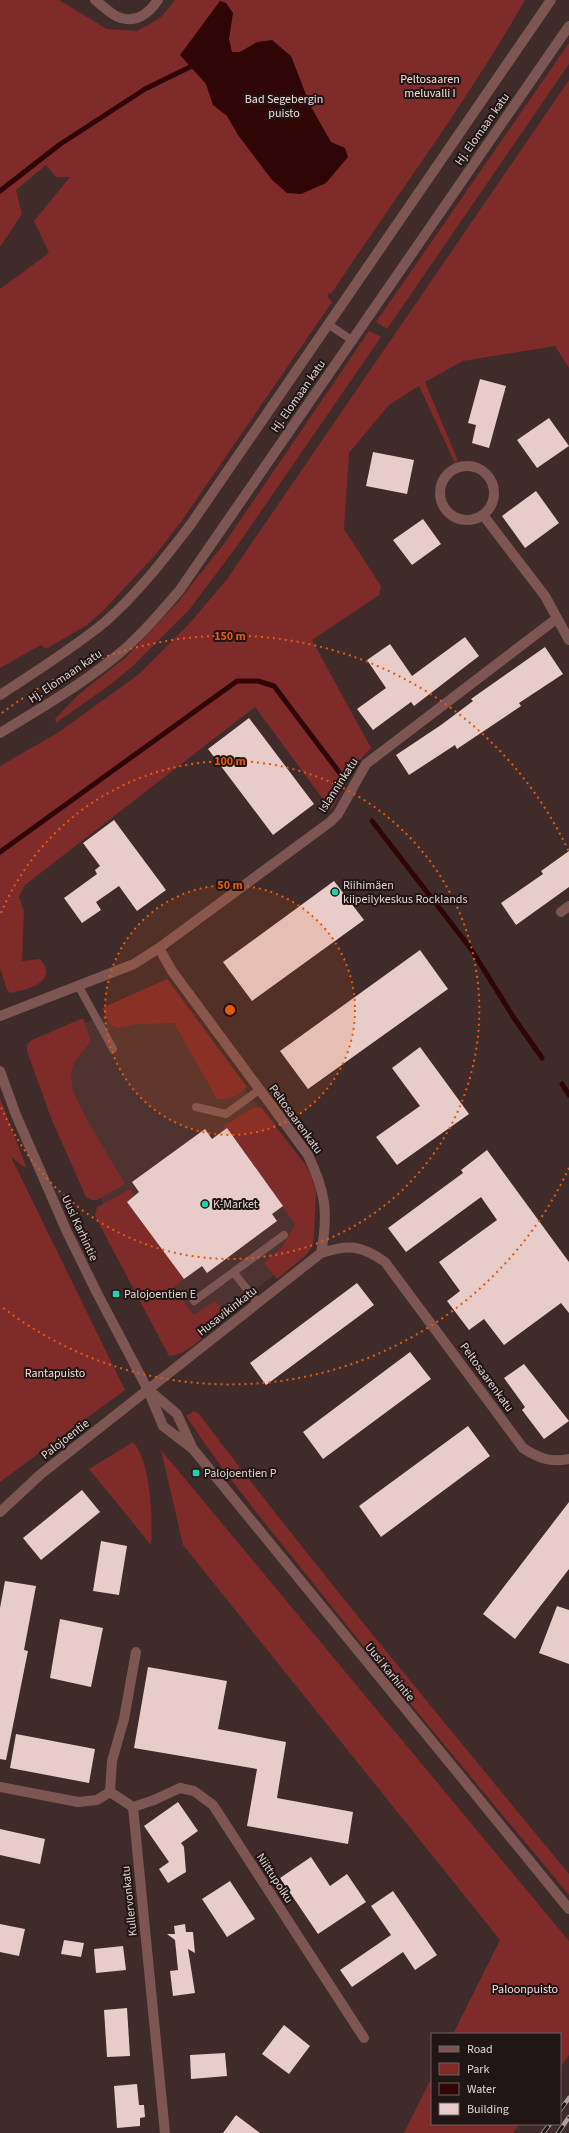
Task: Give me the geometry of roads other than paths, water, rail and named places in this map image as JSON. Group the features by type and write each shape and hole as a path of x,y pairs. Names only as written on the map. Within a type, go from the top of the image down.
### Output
{"street":[{"path":"95,0 120,18 136,18 148,14 158,0"},
{"name":"Hj. Elomaan katu","path":"0,695 76,644 105,621 152,573 191,524 551,0"},
{"name":"Hj. Elomaan katu","path":"0,733 76,687 117,656 156,617 205,555 569,26"},
{"path":"466,465 477,467 486,472 492,481 495,491 491,507 484,514 469,520 458,519 449,513 442,504 440,494 442,484 447,474 456,468 466,465"},
{"path":"484,514 545,596 556,619 569,640"},
{"name":"Islanninkatu","path":"159,948 330,822 338,814 366,764 556,619"},
{"path":"561,912 569,906"},
{"path":"0,1016 134,964 159,948"},
{"name":"Peltosaarenkatu","path":"159,948 172,971 308,1155 321,1182 324,1202 325,1232 321,1253 340,1247 350,1246 370,1252 385,1262 523,1448 536,1457 553,1462 569,1459"},
{"name":"Uusi Karhintie","path":"0,1071 16,1115 67,1232 148,1390 163,1426 193,1449 569,1909"},
{"name":"Husavikinkatu","path":"148,1390 321,1253"},
{"name":"Uusi Karhintie","path":"148,1390 177,1414 193,1449"},
{"name":"Palojoentie","path":"0,1512 41,1474 148,1390"},
{"path":"110,1792 112,1761 124,1719 136,1652"},
{"path":"0,1787 78,1802 97,1800 110,1792"},
{"name":"Niittupolku","path":"134,1807 180,1788 194,1791 213,1805 364,2038"},
{"path":"110,1792 134,1807"},
{"name":"Kullervonkatu","path":"134,1807 165,2133"}],"lane":[{"path":"328,324 352,341"},
{"path":"78,985 112,1049"},
{"path":"196,1108 226,1114 259,1090"},
{"path":"194,1301 284,1235"},
{"path":"234,1273 258,1303"}],"water":[{"path":"220,1 226,3 233,13 229,39 232,52 240,52 257,42 272,40 291,56 310,105 331,142 345,148 348,157 326,183 301,194 287,193 272,180 238,135 227,116 213,105 206,84 180,55"}],"waterway":[{"path":"0,191 59,145 145,89 190,67"},
{"path":"0,852 237,681 258,681 274,686 342,776"},
{"path":"372,821 471,949 514,1018 542,1058"},
{"path":"562,1084 569,1095"}],"railway":[{"path":"561,2109 569,2098"},
{"path":"558,2133 569,2117"},
{"path":"543,2133 549,2125"}],"place":[{"name":"Riihimäen kiipeilykeskus Rocklands","path":"335,892"},
{"name":"K-Market","path":"205,1204"},
{"name":"Palojoentien E","path":"116,1294"},
{"name":"Palojoentien P","path":"196,1473"}],"park label":[{"name":"Peltosaaren meluvalli I","path":"430,86"},
{"name":"Bad Segebergin puisto","path":"284,106"},
{"name":"Rantapuisto","path":"55,1373"},
{"name":"Paloonpuisto","path":"525,1989"}]}
